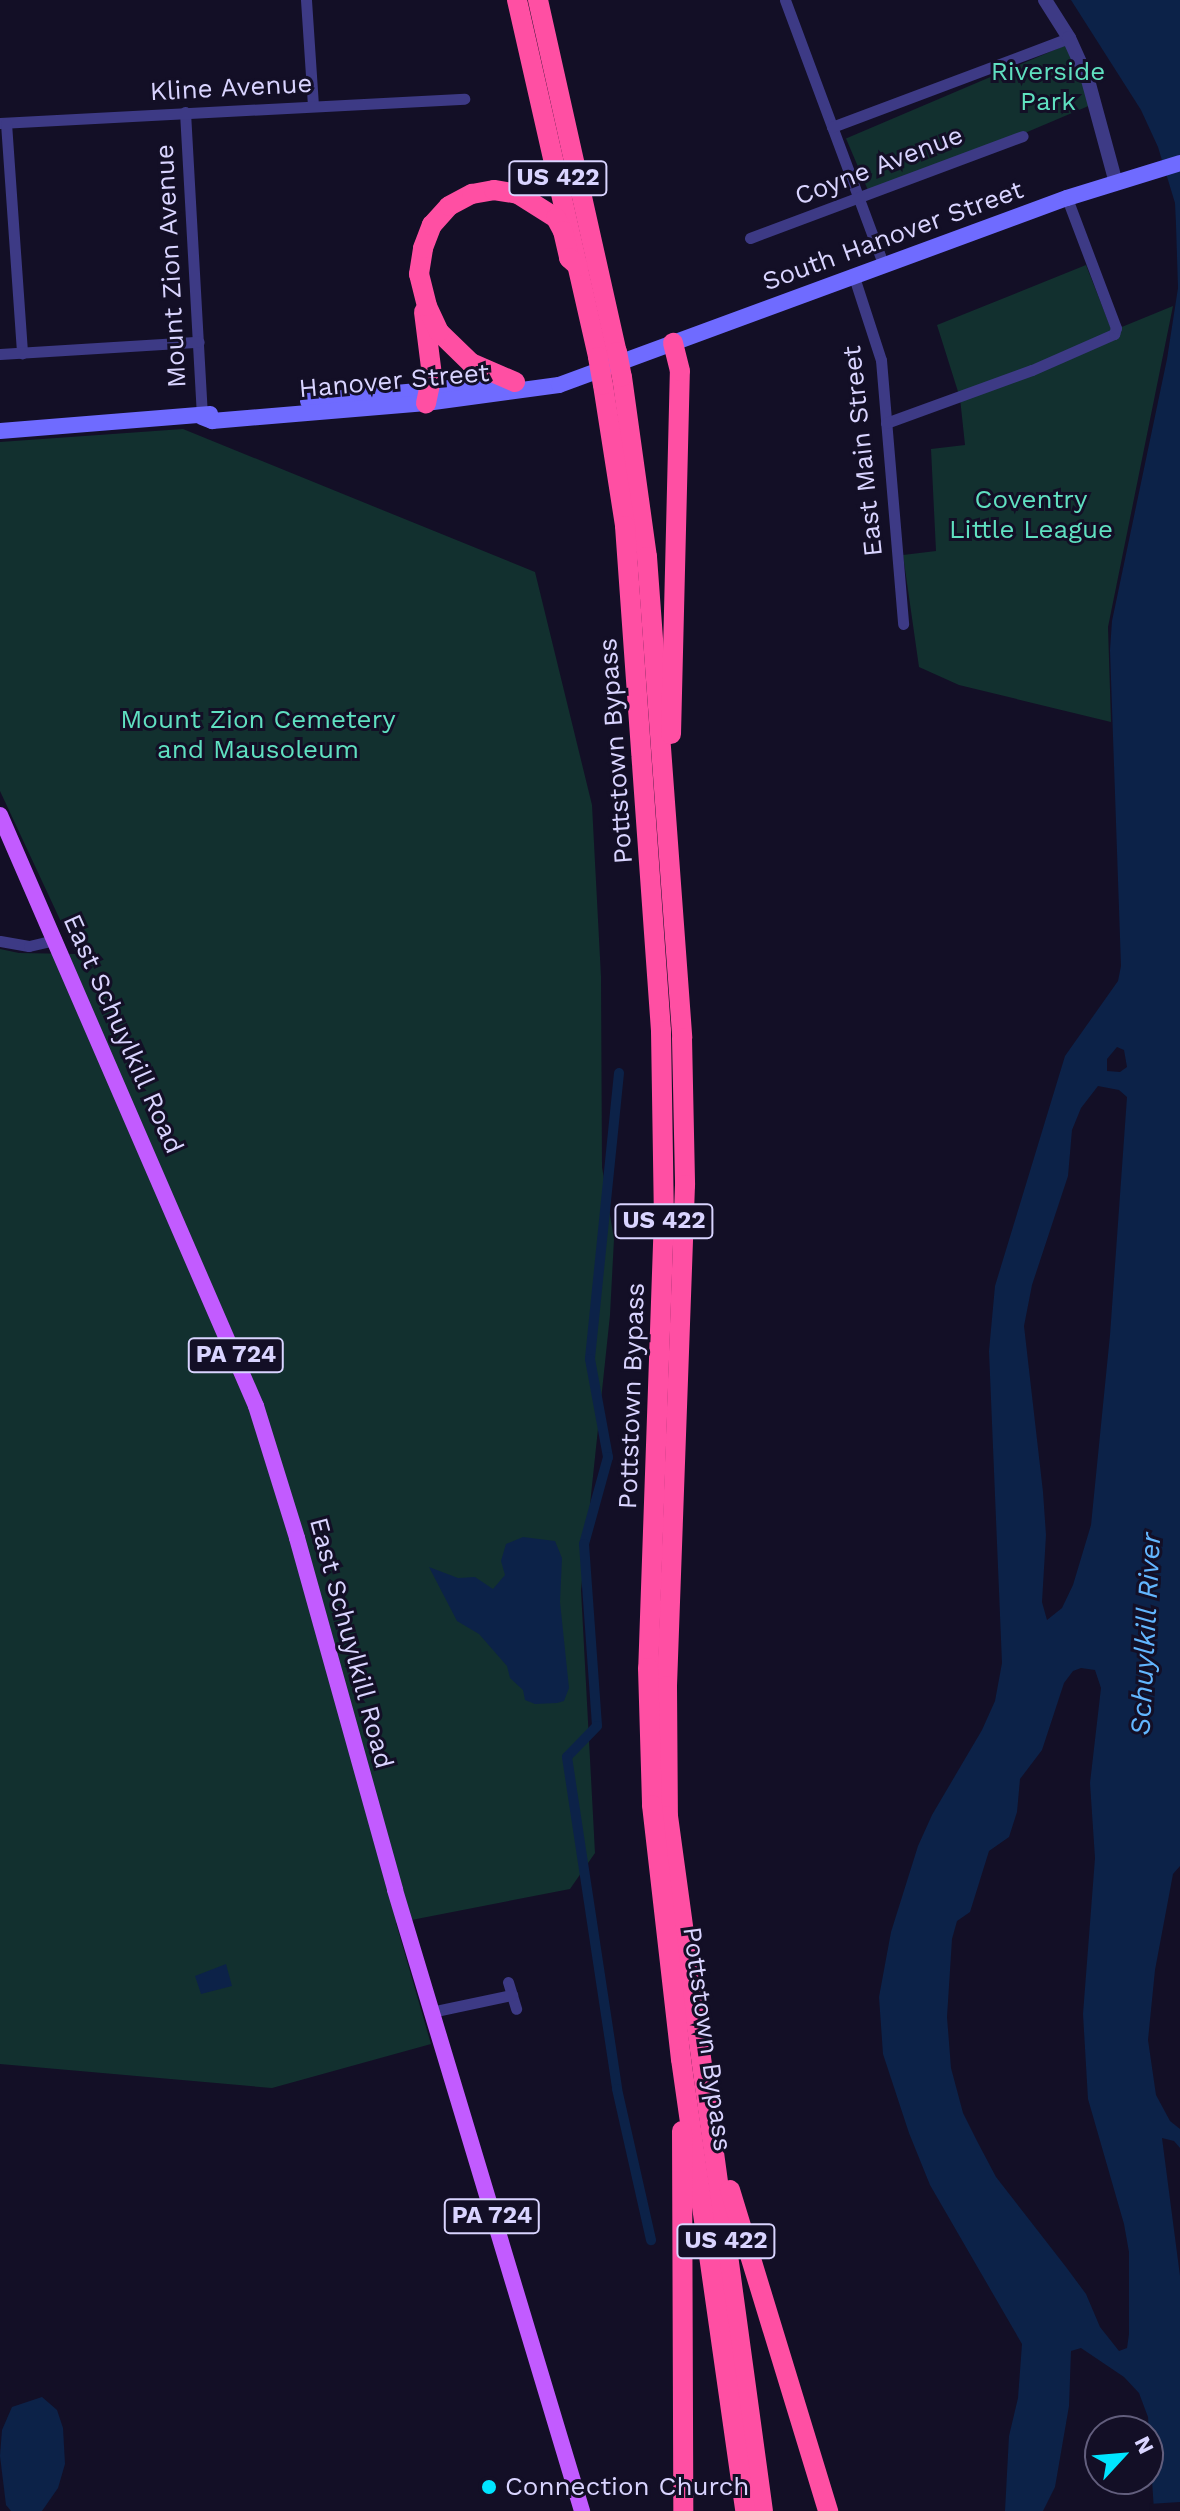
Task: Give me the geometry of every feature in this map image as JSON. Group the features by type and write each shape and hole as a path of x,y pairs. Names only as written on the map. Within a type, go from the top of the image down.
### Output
{"highway":[{"name":"Pottstown Bypass","path":"517,0 578,266 641,492 682,1038 685,1185 667,1686 668,1816 763,2511"},
{"name":"Pottstown Bypass","path":"538,0 606,369 625,526 661,1031 664,1216 650,1597 649,1731 658,1875 745,2511"},
{"path":"428,396 432,375 419,274 425,241 438,217 456,200 487,191 526,197 546,209 561,226 569,258 578,266"},
{"path":"419,274 427,306 444,340 471,363 515,382"},
{"path":"666,802 678,540 680,371 673,343"},
{"path":"689,1970 732,2198 829,2509"},
{"path":"681,2059 683,2511"}],"main road":[{"path":"1124,181 1172,166"},
{"name":"South Hanover Street","path":"673,343 1067,198 1124,181"},
{"name":"Hanover Street","path":"428,396 523,392 606,369 673,343"},
{"name":"Hanover Street","path":"0,431 202,417 212,421 428,396 606,369"},
{"name":"East Schuylkill Road","path":"0,815 256,1406 297,1538 431,2012 582,2511"}],"street":[{"path":"306,0 313,106"},
{"path":"785,0 884,266"},
{"path":"1045,0 1069,38 1124,181"},
{"path":"832,127 1069,38"},
{"name":"Kline Avenue","path":"3,123 464,99"},
{"name":"Mount Zion Avenue","path":"185,112 202,417"},
{"path":"3,123 22,353"},
{"name":"Coyne Avenue","path":"750,238 1023,136"},
{"path":"886,423 1032,370 1114,334 1116,328 1067,198"},
{"name":"East Main Street","path":"854,277 881,360 903,624"},
{"path":"0,354 199,342"},
{"path":"0,941 29,946 56,940"},
{"path":"508,1982 516,2009"},
{"path":"431,2012 512,1995"}],"green space":[{"name":"Riverside Park","path":"1066,45 1091,105 871,198 846,138"},
{"name":"Coventry Little League","path":"1086,265 1112,331 1173,306 1108,627 1111,722 959,685 919,667 903,555 936,551 931,449 965,445 960,398 937,325"},
{"name":"Mount Zion Cemetery and Mausoleum","path":"183,429 535,572 592,805 601,977 602,1167 614,1239 610,1315 581,1590 595,1853 570,1889 396,1923 431,2044 272,2088 0,2064 0,949 19,953 76,954 0,791 0,442"}],"water":[{"name":"Schuylkill River","path":"1071,0 1180,0 1180,1866 1173,1874 1155,1970 1148,2040 1156,2095 1170,2121 1180,2129 1180,2148 1174,2141 1162,2138 1180,2276 1180,2511 1154,2511 1153,2495 1164,2495 1164,2415 1147,2415 1139,2393 1124,2377 1081,2348 1071,2351 1069,2406 1055,2487 1043,2511 1005,2511 1009,2436 1018,2398 1022,2344 930,2185 883,2054 879,1997 891,1932 918,1846 932,1815 982,1730 995,1701 1002,1663 989,1351 995,1286 1065,1056 1118,981 1121,966 1110,650 1112,621 1167,359 1178,288 1175,203 1158,147 1141,110","holes":["1117,1047 1124,1050 1127,1067 1120,1072 1107,1071 1107,1059","1098,1086 1119,1090 1127,1097 1110,1335 1091,1525 1073,1585 1062,1608 1047,1620 1042,1602 1046,1535 1043,1492 1024,1326 1032,1285 1068,1176 1072,1130 1081,1108","1081,1668 1095,1670 1101,1688 1090,1783 1095,1858 1083,2014 1088,2099 1124,2224 1129,2252 1129,2334 1127,2348 1119,2351 1100,2327 1086,2294 996,2177 977,2141 963,2113 951,2068 947,2017 952,1939 957,1921 970,1912 989,1851 1009,1837 1017,1812 1020,1779 1042,1750 1064,1683 1073,1671"]},
{"path":"523,1537 555,1541 562,1558 560,1602 569,1688 564,1701 557,1703 535,1704 525,1700 523,1690 510,1678 507,1666 479,1634 457,1621 429,1567 458,1578 475,1577 493,1589 505,1575 501,1561 506,1544"},
{"path":"226,1964 232,1986 201,1994 195,1976"},
{"path":"42,2397 57,2410 63,2428 65,2464 58,2488 42,2511 11,2511 6,2505 0,2456 2,2430 12,2407"}],"pier":[{"path":"1180,2502 1180,2511 1150,2511 1149,2504"}],"waterway":[{"path":"619,1073 590,1359 608,1457 584,1544 597,1726 567,1757 617,2089 651,2240"}],"place":[{"name":"Connection Church","path":"489,2487"}]}
